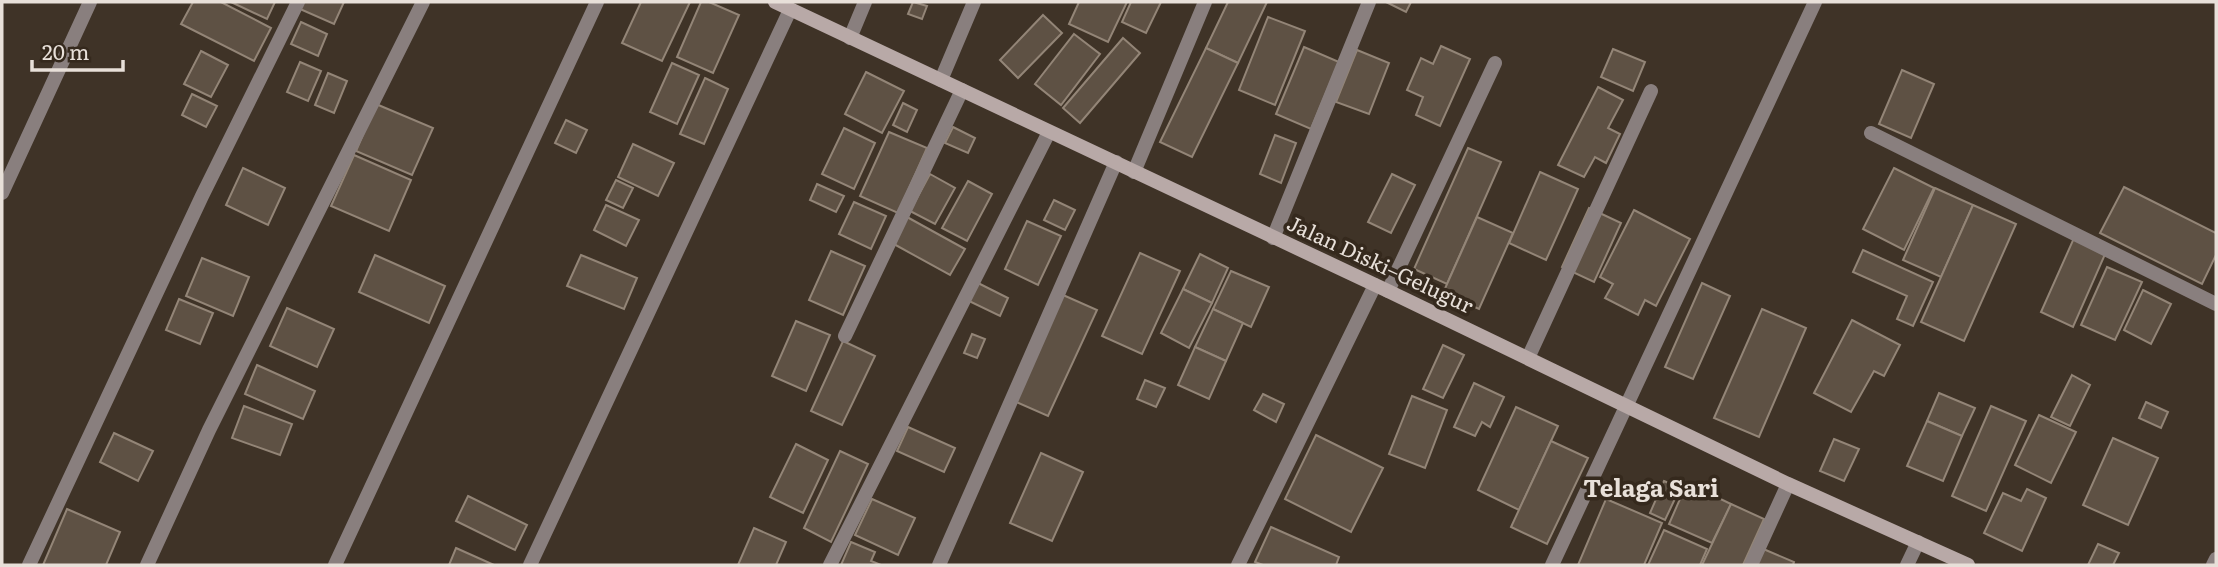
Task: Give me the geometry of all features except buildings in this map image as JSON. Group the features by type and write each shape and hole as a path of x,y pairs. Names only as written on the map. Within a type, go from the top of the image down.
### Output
{"main road":[{"name":"Jalan Diski–Gelugur","path":"775,2 1382,288 1788,484 1968,565"}],"street":[{"path":"2,193 90,2"},
{"path":"29,565 202,196 298,2"},
{"path":"147,565 215,418 423,2"},
{"path":"335,565 597,2"},
{"path":"850,38 865,2"},
{"path":"942,80 974,2"},
{"path":"1134,172 1205,2"},
{"path":"1273,238 1369,2"},
{"path":"1552,565 1815,2"},
{"path":"530,565 790,10"},
{"path":"1238,565 1495,63"},
{"path":"845,335 962,90"},
{"path":"1528,358 1651,91"},
{"path":"830,565 1049,132"},
{"path":"1871,134 2216,304"},
{"path":"939,565 1116,162"},
{"path":"1751,565 1788,484"},
{"path":"1908,565 1918,542"},
{"path":"2213,565 2216,559"}],"district":[{"name":"Telaga Sari","path":"1651,489"}]}
